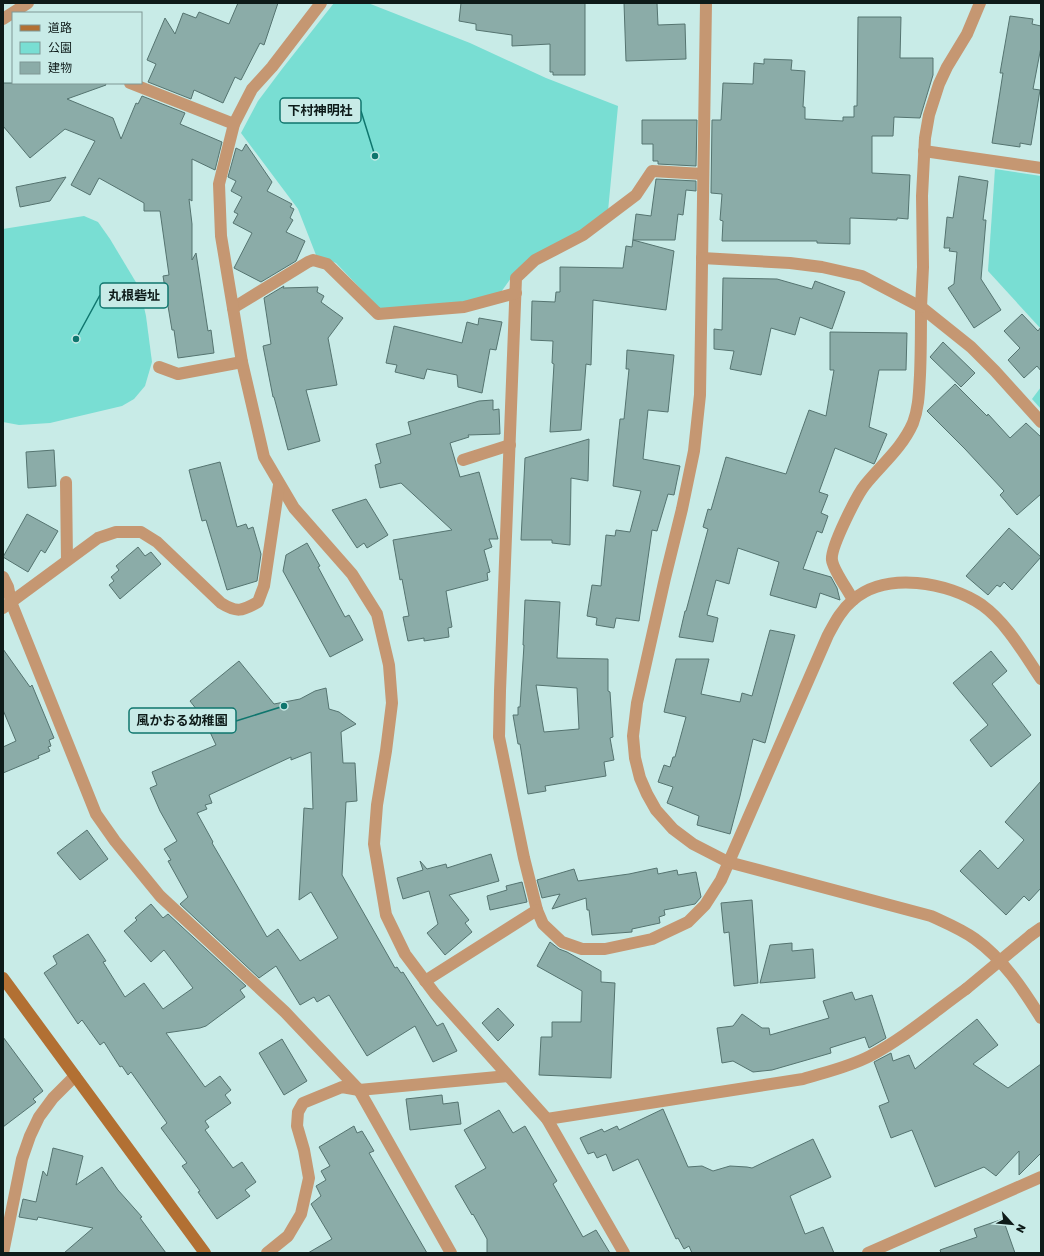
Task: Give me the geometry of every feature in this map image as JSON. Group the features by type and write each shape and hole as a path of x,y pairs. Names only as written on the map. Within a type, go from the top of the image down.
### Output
{"street":[{"path":"14,12 28,3"},
{"path":"321,3 272,67 252,89 234,124 219,184 221,236 242,362 264,457 294,508 352,574 377,614 390,665 392,703 377,805 374,844 386,915 405,954 435,994 547,1119 624,1253"},
{"path":"706,3 700,395 694,451 637,703 633,736 634,758 640,778 656,810 673,829 693,844 728,862 931,916 953,926 975,939 1000,960 1024,991 1041,1018"},
{"path":"853,600 831,558 841,529 864,486 900,446 913,422 918,405 923,267 922,196 925,138 929,115 939,84 956,51 967,34 980,3"},
{"path":"3,19 12,13"},
{"path":"133,84 234,124"},
{"path":"924,151 1041,168"},
{"path":"703,174 652,171 636,195 583,235 535,260 516,278 499,737 524,858 537,910 544,924 562,942 582,949 605,949 652,939 688,922 705,905 721,880 828,635 838,616 853,600 865,593 879,587 912,582 956,592 982,606 1002,623 1041,679"},
{"path":"702,258 790,263 822,267 862,276 922,307 971,347 1041,422"},
{"path":"234,308 313,260 327,264 378,314 464,307 516,293"},
{"path":"159,367 178,374 242,362"},
{"path":"463,460 510,445"},
{"path":"66,482 67,560"},
{"path":"7,605 98,538 116,532 141,532 157,542 221,603 232,610 245,609 258,602 264,586 280,485"},
{"path":"3,577 8,587 7,605 96,814 111,836 160,896 285,1012 359,1090 451,1253"},
{"path":"425,981 537,910"},
{"path":"547,1119 803,1079 842,1068 891,1044 966,989 1036,932"},
{"path":"3,978 205,1253"},
{"path":"3,1253 22,1159 30,1136 39,1117 53,1098 75,1076"},
{"path":"267,1253 288,1236 301,1214 309,1178 304,1150 297,1126 298,1112 303,1103 342,1087 359,1090 508,1076"},
{"path":"868,1253 1041,1177"}],"green space":[{"path":"334,3 368,3 470,43 546,78 618,106 608,211 581,232 514,274 501,292 463,302 380,309 336,263 316,255 298,209 241,133 258,101"},
{"path":"995,169 1041,176 1041,329 988,271"},
{"path":"84,216 98,222 137,284 141,294 146,316 152,362 145,386 134,399 122,406 50,423 19,425 3,422 3,229"},
{"path":"1041,387 1041,409 1032,399"}],"building":[{"path":"238,3 278,3 264,45 260,43 241,80 235,77 223,103 194,90 191,99 148,82 156,64 147,60 165,18 175,34 183,13 196,18 199,12 229,24"},
{"path":"461,3 585,3 585,75 553,75 553,72 550,72 550,44 512,46 512,35 476,30 476,24 459,21"},
{"path":"624,3 657,3 658,25 685,24 686,59 626,61"},
{"path":"1010,16 1033,19 1032,24 1041,26 1041,47 1033,89 1040,90 1031,145 1020,143 1020,147 992,143 1003,73 1000,73"},
{"path":"858,17 901,17 900,58 933,58 933,75 920,118 894,117 893,136 872,136 872,173 910,175 908,219 850,218 850,244 817,243 817,241 722,241 723,221 720,220 722,194 711,193 712,120 721,120 723,83 753,84 754,63 764,64 764,59 792,60 791,70 805,71 803,107 805,107 805,119 843,121 843,117 854,117 854,106 857,106"},
{"path":"3,83 106,84 67,99 113,118 121,139 136,103 138,104 142,96 185,113 180,124 222,142 215,170 192,159 192,201 189,199 192,224 192,260 196,253 208,331 211,330 214,353 178,358 163,276 169,275 160,211 144,211 144,203 99,178 90,195 71,185 95,141 65,129 30,158 3,126"},
{"path":"642,120 697,120 696,166 658,164 658,161 653,161 653,144 642,144"},
{"path":"246,144 272,182 267,191 292,204 290,207 294,209 290,218 293,220 286,232 305,241 296,261 261,282 234,268 252,233 233,223 238,214 234,212 242,197 231,191 236,181 228,177 236,148 242,151"},
{"path":"959,176 988,181 983,220 986,220 981,279 1001,310 974,328 948,288 954,284 957,252 949,251 950,248 944,248 947,217 953,218"},
{"path":"66,177 50,201 20,207 16,187"},
{"path":"656,179 696,181 696,191 686,190 683,215 678,214 675,240 633,240 674,251 666,310 593,300 591,365 586,364 581,430 550,432 554,364 552,363 553,341 531,340 532,301 555,302 556,292 560,292 560,267 623,268 626,246 632,247 636,214 651,216"},
{"path":"723,278 777,279 812,289 815,281 845,292 832,329 800,317 795,335 771,328 761,375 730,369 734,351 714,349 714,329 722,330"},
{"path":"284,286 283,288 318,287 317,292 324,296 321,302 343,318 328,338 337,385 306,390 320,441 288,450 273,397 263,346 271,344 264,298"},
{"path":"1022,314 1038,331 1041,327 1041,371 1037,366 1024,378 1008,360 1020,348 1004,331"},
{"path":"479,318 502,322 496,350 490,349 482,393 458,387 457,375 427,369 424,379 395,372 397,365 386,363 394,326 462,343 467,322 478,325"},
{"path":"830,332 907,333 906,370 879,370 869,427 887,434 874,464 835,448 819,492 828,495 821,513 828,516 822,533 817,531 803,569 831,577 837,588 840,600 820,593 816,608 770,595 779,562 738,548 729,584 716,580 707,615 718,618 713,642 679,637 708,529 703,527 708,509 711,510 726,457 786,474 809,410 826,416 834,370 830,370"},
{"path":"943,342 975,373 961,387 930,357"},
{"path":"627,350 674,355 668,412 648,410 643,459 680,466 674,495 668,494 657,531 652,530 639,621 616,618 614,628 596,625 597,618 587,616 592,585 601,586 606,535 615,536 616,530 630,532 641,491 613,486 620,419 624,419 629,369 626,369"},
{"path":"955,384 987,416 988,414 1010,438 1026,423 1041,437 1041,494 1017,515 1000,495 1004,491 927,411"},
{"path":"493,400 493,410 499,409 500,434 468,435 469,437 450,443 460,477 479,472 498,539 489,539 492,547 484,550 490,572 487,573 488,580 446,591 452,627 448,628 449,637 424,641 424,638 408,641 403,617 409,616 402,579 400,580 393,540 452,530 401,483 380,488 375,465 381,463 376,444 411,434 408,422 479,401"},
{"path":"589,439 588,481 571,478 570,545 552,543 552,540 521,540 525,458"},
{"path":"54,450 56,486 28,488 26,452"},
{"path":"220,462 237,527 246,524 248,529 253,527 261,554 257,581 227,590 206,520 202,521 189,470"},
{"path":"366,499 388,535 367,548 364,543 357,548 332,510"},
{"path":"27,514 58,531 45,553 41,550 28,572 3,557"},
{"path":"1009,528 1041,557 1012,590 1004,582 1000,587 997,585 988,595 966,576"},
{"path":"307,543 345,617 349,615 363,640 330,657 283,571 286,555"},
{"path":"138,547 145,556 151,552 161,564 120,599 109,585 114,581 111,577 119,570 116,566"},
{"path":"525,600 560,602 557,658 608,659 608,691 610,692 613,737 610,738 614,760 604,762 606,776 545,786 546,791 528,794 520,744 518,744 513,715 518,715 518,707 520,707","holes":["536,685 577,688 579,729 544,732"]},
{"path":"770,630 795,635 765,743 753,739 730,834 697,825 699,816 667,803 673,787 658,782 664,765 670,767 673,757 675,757 686,717 664,712 676,659 709,659 701,694 740,702 742,693 752,696"},
{"path":"3,649 30,687 32,685 54,738 49,740 51,746 48,747 50,751 38,756 39,758 3,773 3,747 16,741 3,710"},
{"path":"991,651 1007,671 992,684 1031,735 991,767 970,740 988,725 953,683"},
{"path":"239,661 274,704 300,699 315,691 326,688 329,709 339,712 356,724 341,732 343,763 355,763 357,801 346,802 342,875 395,968 397,967 401,973 403,972 437,1026 443,1023 457,1051 433,1062 415,1026 367,1056 329,995 317,1002 314,997 300,1005 276,966 259,978 180,904 188,897 168,861 171,860 164,849 177,841 160,811 150,788 157,785 152,772 216,745 204,719 190,701","holes":["311,752 313,809 304,808 299,900 311,892 338,938 300,961 278,929 267,937 212,843 213,842 197,813 207,809 205,805 212,803 209,795 291,757 291,760"]},
{"path":"1041,781 1041,888 1029,901 1024,896 1006,915 960,871 980,850 998,869 1024,840 1005,822"},
{"path":"87,830 108,859 80,880 57,853"},
{"path":"491,854 499,881 449,895 469,920 465,923 472,932 445,955 427,933 438,924 429,891 403,899 397,878 423,870 420,861 427,869 446,864 447,868"},
{"path":"657,868 658,874 677,870 678,875 696,872 701,897 695,904 664,910 665,915 659,917 660,923 632,929 632,932 592,935 586,898 552,909 560,894 542,898 537,880 574,869 578,881 629,874"},
{"path":"522,882 527,902 490,910 487,896 507,890 506,886"},
{"path":"752,900 758,983 734,986 729,932 724,933 721,903"},
{"path":"151,904 163,918 168,914 246,986 240,990 245,997 206,1026 166,1033 205,1087 220,1076 231,1090 225,1095 231,1103 205,1121 209,1127 205,1130 233,1168 242,1162 256,1182 245,1190 250,1196 217,1219 198,1192 200,1191 182,1166 187,1163 161,1128 167,1123 131,1072 128,1075 122,1066 120,1067 104,1042 100,1045 82,1020 78,1024 44,973 57,964 53,956 88,934 106,961 103,962 125,997 144,983 163,1009 193,988 164,950 151,962 124,931 137,920 135,918"},
{"path":"550,942 559,949 601,971 601,982 615,983 611,1078 539,1075 541,1037 552,1037 552,1022 581,1022 582,991 537,966"},
{"path":"792,943 792,951 813,949 815,978 760,983 770,945"},
{"path":"852,992 855,1000 872,995 886,1038 869,1048 865,1037 830,1048 831,1053 772,1070 753,1072 733,1061 722,1063 717,1028 733,1026 742,1014 762,1028 769,1028 770,1035 829,1018 823,1001"},
{"path":"498,1008 514,1025 498,1041 482,1023"},
{"path":"977,1019 998,1045 973,1064 1008,1088 1041,1064 1041,1153 1019,1175 1019,1151 996,1176 984,1167 935,1187 912,1130 891,1138 879,1106 889,1102 874,1062 891,1053 893,1061 909,1055 915,1069"},
{"path":"3,1037 43,1091 33,1099 36,1102 3,1127"},
{"path":"282,1039 307,1081 284,1095 259,1053"},
{"path":"442,1095 443,1104 458,1102 461,1124 410,1130 406,1099"},
{"path":"663,1109 688,1167 702,1166 713,1171 730,1166 752,1168 813,1139 831,1177 790,1196 805,1234 823,1227 834,1253 692,1253 689,1246 684,1249 678,1238 676,1239 638,1159 613,1171 606,1154 597,1158 594,1152 588,1154 580,1138 602,1129 604,1132 617,1126 619,1130"},
{"path":"499,1110 513,1133 525,1126 557,1181 553,1184 583,1237 596,1230 610,1253 487,1253 487,1239 455,1186 486,1168 464,1130"},
{"path":"354,1126 357,1133 362,1131 374,1151 369,1153 427,1253 308,1253 332,1239 311,1204 321,1196 316,1186 326,1180 321,1171 330,1166 319,1147"},
{"path":"53,1148 83,1156 76,1185 102,1167 118,1190 142,1217 140,1218 166,1253 64,1253 93,1228 38,1217 37,1220 19,1217 23,1199 36,1202 43,1171 47,1176"},
{"path":"1003,1219 1015,1253 941,1253 940,1250 977,1237 974,1229"}],"place":[{"name":"下村神明社","path":"375,156"},
{"name":"丸根砦址","path":"76,339"},
{"name":"風かおる幼稚園","path":"284,706"}]}
